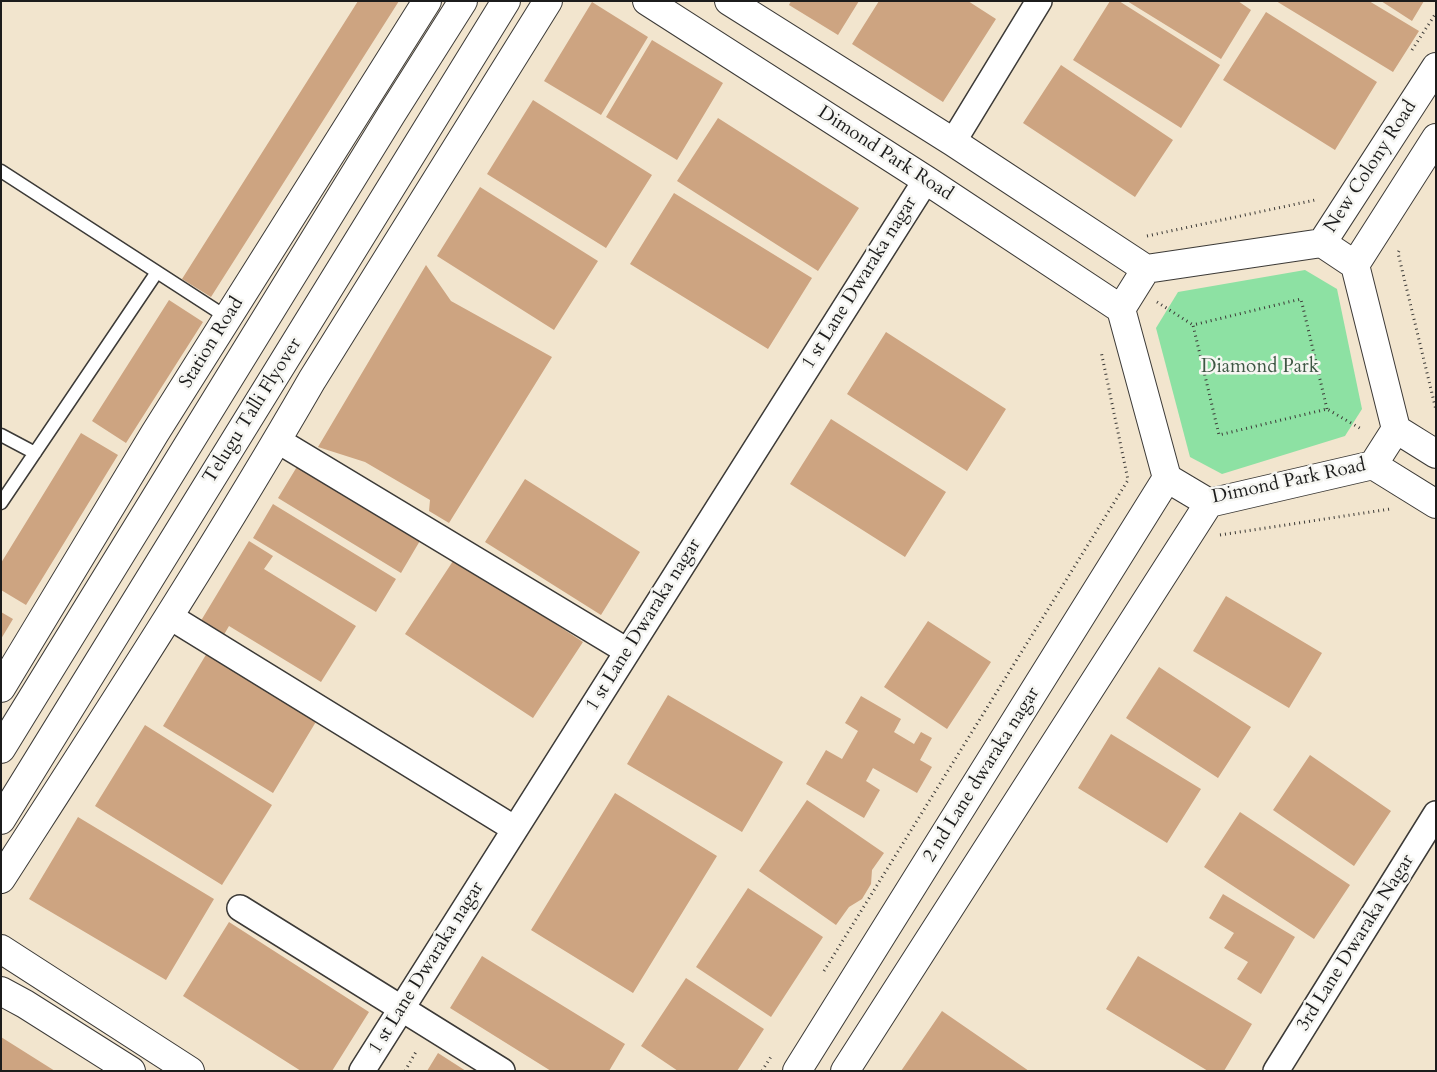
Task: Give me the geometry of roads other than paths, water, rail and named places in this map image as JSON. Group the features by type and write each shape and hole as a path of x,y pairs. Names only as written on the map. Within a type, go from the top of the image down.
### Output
{"main road":[{"name":"Station Road","path":"1,688 155,433 427,1"},
{"name":"Telugu Talli Flyover","path":"1,749 463,1"},
{"name":"Telugu Talli Flyover","path":"1,820 506,1"},
{"path":"1,879 169,616 312,380 548,1"},
{"name":"Dimond Park Road","path":"647,1 926,180 1121,309"},
{"path":"729,1 953,142 1146,269 1322,242 1355,264 1396,429 1436,454"},
{"name":"New Colony Road","path":"1322,242 1436,66"},
{"name":"New Colony Road","path":"1355,264 1436,138"},
{"path":"1146,269 1121,309 1167,478"},
{"name":"Dimond Park Road","path":"1167,478 1209,503 1373,465 1396,429"},
{"path":"1373,465 1436,504"},
{"name":"2 nd Lane dwaraka nagar","path":"797,1071 1167,478"},
{"path":"845,1071 1209,503"},
{"path":"1,949 190,1071"},
{"path":"1,991 25,1004 131,1071"}],"street":[{"path":"953,142 1039,1"},
{"name":"1 st Lane Dwaraka nagar","path":"362,1071 926,180"},
{"path":"277,440 627,651"},
{"path":"169,616 515,829"},
{"name":"3rd Lane Dwaraka Nagar","path":"1281,1069 1436,814"},
{"path":"240,908 502,1071"}],"lane":[{"path":"1,171 228,318"},
{"path":"1,503 157,272"},
{"path":"1,435 35,453"}],"park label":[{"name":"Diamond Park","path":"1260,368"}]}
